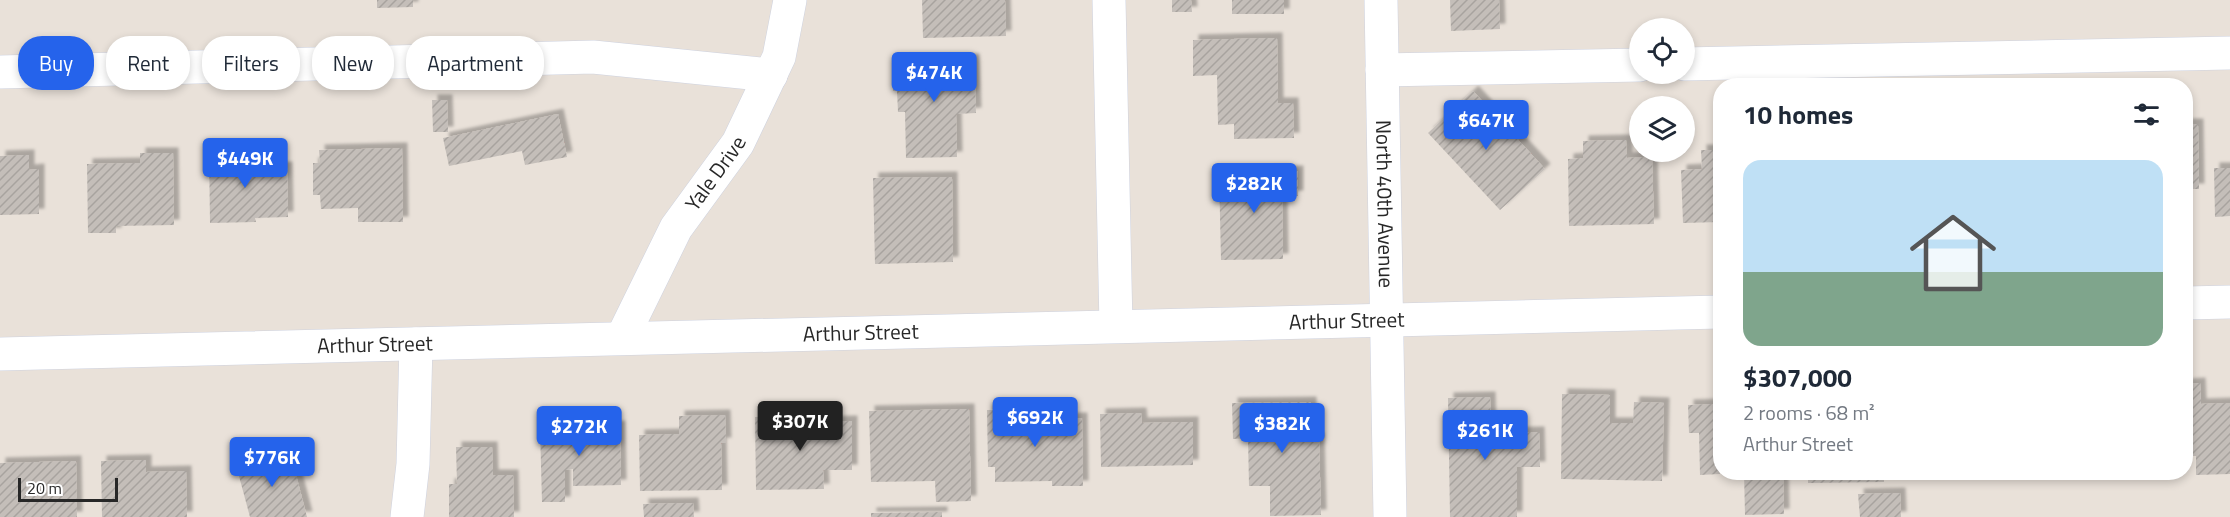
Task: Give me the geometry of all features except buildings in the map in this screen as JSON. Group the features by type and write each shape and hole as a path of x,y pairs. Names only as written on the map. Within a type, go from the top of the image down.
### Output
{"street":[{"name":"Yale Drive","path":"622,338 676,228 738,143 779,57 790,0"},
{"path":"1109,0 1116,326"},
{"name":"North 40th Avenue","path":"1381,0 1390,517"},
{"path":"1695,64 2230,52"},
{"path":"0,72 593,57 771,75"},
{"path":"1382,70 1629,65"},
{"path":"2193,303 2230,302"},
{"name":"Arthur Street","path":"0,354 1388,318 1713,312"},
{"path":"407,517 413,464 416,344"}]}
